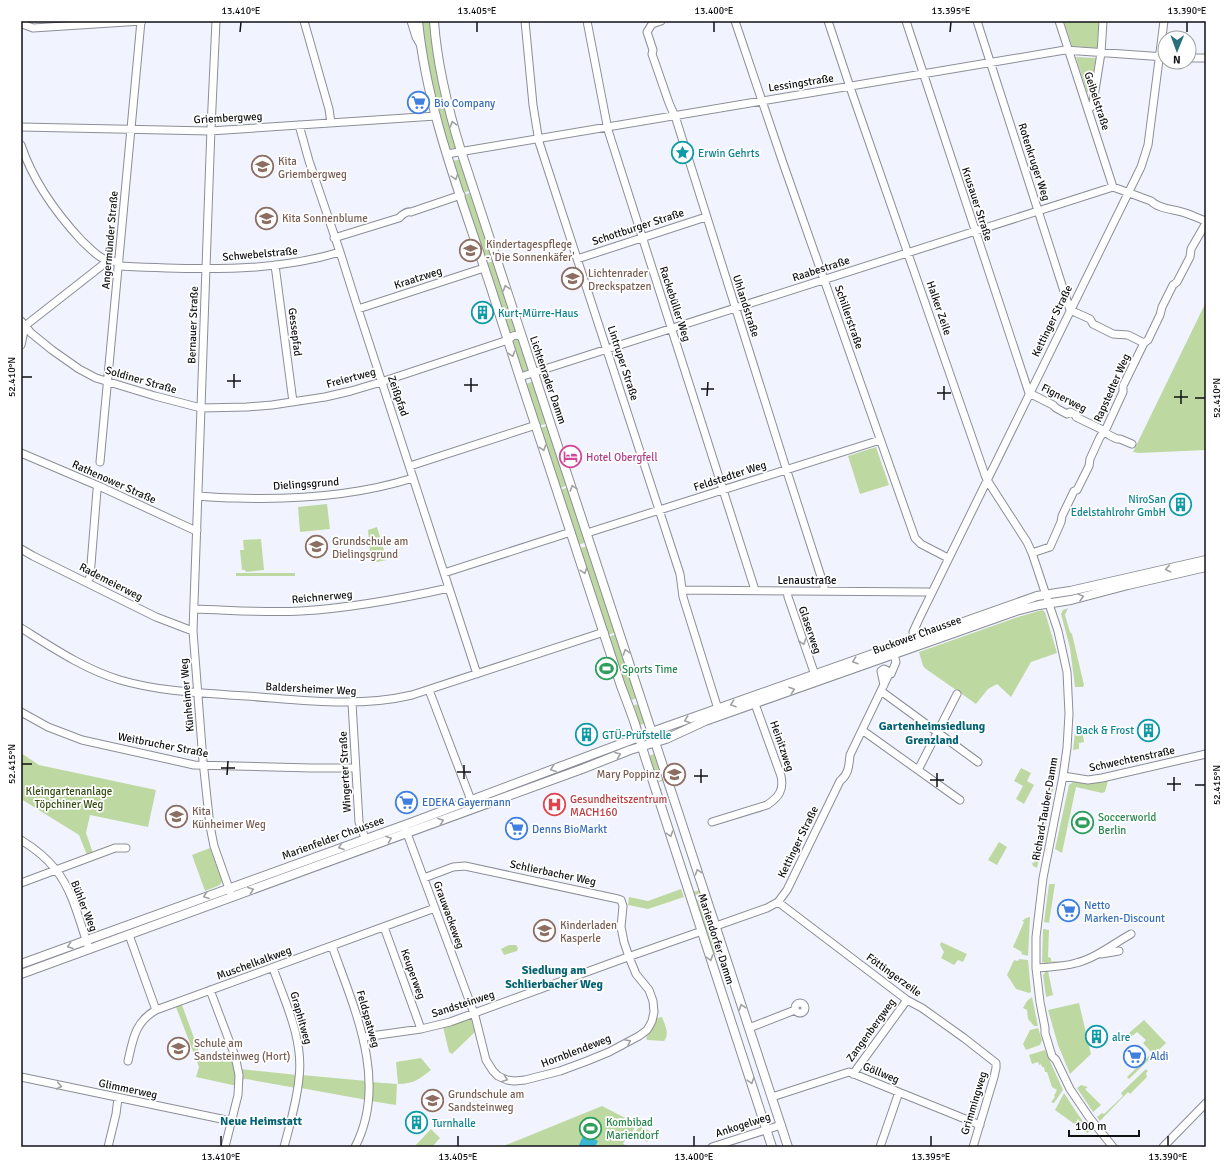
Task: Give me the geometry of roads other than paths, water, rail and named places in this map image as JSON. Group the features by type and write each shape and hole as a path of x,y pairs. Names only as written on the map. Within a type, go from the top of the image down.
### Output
{"main road":[{"path":"418,21 420,44 436,116 447,154 639,738"},
{"name":"Lichtenrader Damm","path":"434,21 445,91 462,151 655,742"},
{"name":"Buckower Chaussee","path":"642,747 666,739 691,726 894,655 919,642 1037,596 1070,591 1206,560"},
{"name":"Buckower Chaussee","path":"652,732 717,706 1016,611 1206,567"},
{"path":"628,704 642,700"},
{"name":"Marienfelder Chaussee","path":"21,964 652,732"},
{"name":"Mariendorfer Damm","path":"639,738 772,1147"},
{"name":"Mariendorfer Damm","path":"655,742 788,1147"},
{"name":"Marienfelder Chaussee","path":"21,974 642,747"},
{"path":"652,780 666,775"}],"street":[{"path":"22,24 33,28 142,21"},
{"name":"Angermünder Straße","path":"100,462 142,21"},
{"name":"Bernauer Straße","path":"193,631 210,132 216,21"},
{"path":"304,21 329,108 331,123"},
{"path":"411,21 420,44"},
{"name":"Lintruper Straße","path":"524,21 538,138 680,574 684,600 717,706"},
{"name":"Rackebüller Weg","path":"588,21 607,127 755,590"},
{"name":"Uhlandstraße","path":"661,21 652,24 647,32 653,50 652,54 674,115 824,586 824,591"},
{"name":"Schillerstraße","path":"735,21 915,538 921,544 948,558"},
{"name":"Halker Zeile","path":"828,21 987,480 1032,553 1046,594"},
{"name":"Krusauer Straße","path":"906,21 1029,392"},
{"name":"Rotenkruger Weg","path":"977,21 1070,310"},
{"name":"Geibelstraße","path":"1059,21 1113,187"},
{"path":"1088,109 1091,107 1093,102 1101,53 1103,21"},
{"name":"Lessingstraße","path":"447,154 1065,50 1157,57"},
{"name":"Kettinger Straße","path":"919,642 919,619 931,593 1141,167 1148,145 1161,70"},
{"name":"Griembergweg","path":"21,127 210,132 436,116"},
{"name":"Zeißpfad","path":"299,125 309,161 477,674"},
{"name":"Schwebelstraße","path":"21,144 41,187 55,209 100,257 118,264 206,269 248,268 299,262 340,252"},
{"path":"1113,187 1151,201 1154,204 1170,210 1179,211 1206,222"},
{"name":"Raabestraße","path":"520,377 1113,187"},
{"path":"334,238 399,218 403,214 461,195"},
{"name":"Schottburger Straße","path":"577,259 706,217"},
{"name":"Rapstedter Weg","path":"1032,553 1050,547 1061,522 1062,516 1074,491 1076,490 1089,466 1090,459 1100,437 1105,431 1124,392 1124,386 1144,343 1148,340 1162,307 1173,285 1177,282 1190,256 1191,249 1206,222"},
{"path":"21,344 22,326 109,260"},
{"name":"Gessepfad","path":"275,266 293,402"},
{"name":"Kraatzweg","path":"358,309 484,268"},
{"path":"1070,310 1090,319 1093,324 1113,334 1128,335 1144,343"},
{"name":"Soldiner Straße","path":"22,326 78,369 96,378 201,408"},
{"name":"Freiertweg","path":"201,408 247,407 293,402 352,390 382,382 508,340 512,336 516,335 522,337"},
{"name":"Fignerweg","path":"1029,392 1067,414 1070,412 1105,431 1109,435 1132,444"},
{"path":"410,466 536,425"},
{"name":"Feldstedter Weg","path":"587,533 880,440"},
{"name":"Rathenower Straße","path":"21,453 194,530 197,530"},
{"name":"Dielingsgrund","path":"198,496 258,498 321,495 383,487 413,478"},
{"path":"87,582 90,577 98,486"},
{"path":"444,573 571,532"},
{"name":"Rademeierweg","path":"21,549 156,617 193,631"},
{"name":"Reichnerweg","path":"194,609 299,611 325,609 391,600 449,588"},
{"name":"Lenaustraße","path":"682,590 931,593"},
{"name":"Glaserweg","path":"787,591 814,675"},
{"name":"Richard-Tauber-Damm","path":"1046,594 1064,654 1068,680 1069,728 1063,776 1041,894 1036,937 1036,968 1040,1002 1046,1028 1045,1033 1052,1056 1056,1060 1081,1107 1113,1147"},
{"name":"Baldersheimer Weg","path":"21,628 66,656 101,673 141,685 166,690 352,703 408,696 604,632"},
{"name":"Künheimer Weg","path":"193,631 210,831 232,897"},
{"name":"Kettinger Straße","path":"716,926 763,910 778,902 787,890 840,781 845,778 849,769 850,755 896,662 894,655"},
{"path":"883,688 937,732 978,762"},
{"path":"429,690 474,808"},
{"path":"918,770 957,694"},
{"name":"Wingerter Straße","path":"352,703 359,822 365,838"},
{"name":"Heinitzweg","path":"712,822 767,805 774,800 782,788 781,776 755,704"},
{"name":"Weitbrucher Straße","path":"21,712 48,727 82,740 204,766 356,768"},
{"path":"862,730 960,800"},
{"name":"Schwechtenstraße","path":"1063,776 1088,780 1102,778 1206,754"},
{"name":"Grauwackeweg","path":"404,824 474,1013"},
{"name":"Bühler Weg","path":"21,840 45,857 56,870 69,893 89,949"},
{"path":"21,883 115,848 126,848"},
{"name":"Schlierbacher Weg","path":"424,878 453,867 471,866 621,900 623,906 621,927 629,957"},
{"name":"Föttingerzeile","path":"778,902 907,1000 922,1008 964,1038 993,1061 996,1066"},
{"name":"Muschelkalkweg","path":"128,1061 138,1026 145,1017 156,1010 435,908"},
{"name":"Keuperweg","path":"384,927 421,1029"},
{"name":"Sandsteinweg","path":"364,1037 421,1029 444,1024 702,932"},
{"path":"128,934 156,1010"},
{"path":"1036,968 1059,967 1075,964 1095,956 1131,934"},
{"name":"Feldspatweg","path":"332,946 364,1037 368,1063 369,1099 364,1125 355,1147"},
{"path":"1095,956 1119,951"},
{"name":"Hornblendeweg","path":"474,1013 486,1060 493,1072 502,1078 514,1082 547,1075 574,1066 609,1052 639,1036 646,1030 652,1021 654,1003 649,990 636,974 629,957"},
{"name":"Graphitweg","path":"272,968 292,1020 299,1048 300,1077 284,1147"},
{"path":"210,990 237,1062 239,1075 238,1095 225,1147"},
{"name":"Zangenbergweg","path":"853,1074 907,1000"},
{"path":"749,1028 795,1010"},
{"name":"Grimmingweg","path":"973,1147 996,1066"},
{"name":"Göllweg","path":"772,1097 849,1072 980,1125"},
{"name":"Glimmerweg","path":"21,1078 232,1121"},
{"path":"880,1147 899,1092"},
{"path":"108,1147 116,1114 118,1098"},
{"path":"1163,1147 1206,1103"},
{"name":"Ankogelweg","path":"712,1147 781,1125"}],"water":[{"path":"584,1134 598,1141 595,1147 578,1147"}],"place":[{"name":"Bio Company","path":"418,103"},
{"name":"Erwin Gehrts","path":"682,153"},
{"name":"Kita Griembergweg","path":"263,167"},
{"name":"Kita Sonnenblume","path":"267,218"},
{"name":"Kindertagespflege - 'Die Sonnenkäfer'","path":"470,250"},
{"name":"Lichtenrader Dreckspatzen","path":"573,279"},
{"name":"Kurt-Mürre-Haus","path":"482,313"},
{"name":"Hotel Obergfell","path":"570,457"},
{"name":"NiroSan Edelstahlrohr GmbH","path":"1181,505"},
{"name":"Grundschule am Dielingsgrund","path":"316,547"},
{"name":"Sports Time","path":"606,669"},
{"name":"Back & Frost","path":"1149,730"},
{"name":"GTÜ-Prüfstelle","path":"587,735"},
{"name":"Mary Poppinz","path":"675,774"},
{"name":"EDEKA Gayermann","path":"406,802"},
{"name":"Gesundheitszentrum MACH160","path":"555,805"},
{"name":"Kita Künheimer Weg","path":"177,817"},
{"name":"Soccerworld Berlin","path":"1082,823"},
{"name":"Denns BioMarkt","path":"517,829"},
{"name":"Netto Marken-Discount","path":"1068,911"},
{"name":"Kinderladen Kasperle","path":"544,931"},
{"name":"alre","path":"1097,1037"},
{"name":"Schule am Sandsteinweg (Hort)","path":"179,1049"},
{"name":"Aldi","path":"1134,1056"},
{"name":"Grundschule am Sandsteinweg","path":"432,1100"},
{"name":"Turnhalle","path":"417,1123"},
{"name":"Kombibad Mariendorf","path":"591,1128"}],"district":[{"name":"Gartenheimsiedlung Grenzland","path":"932,733"},
{"name":"Siedlung am Schlierbacher Weg","path":"554,977"},
{"name":"Neue Heimstatt","path":"261,1121"}],"park label":[{"name":"Kleingartenanlage Töpchiner Weg","path":"69,797"}]}
